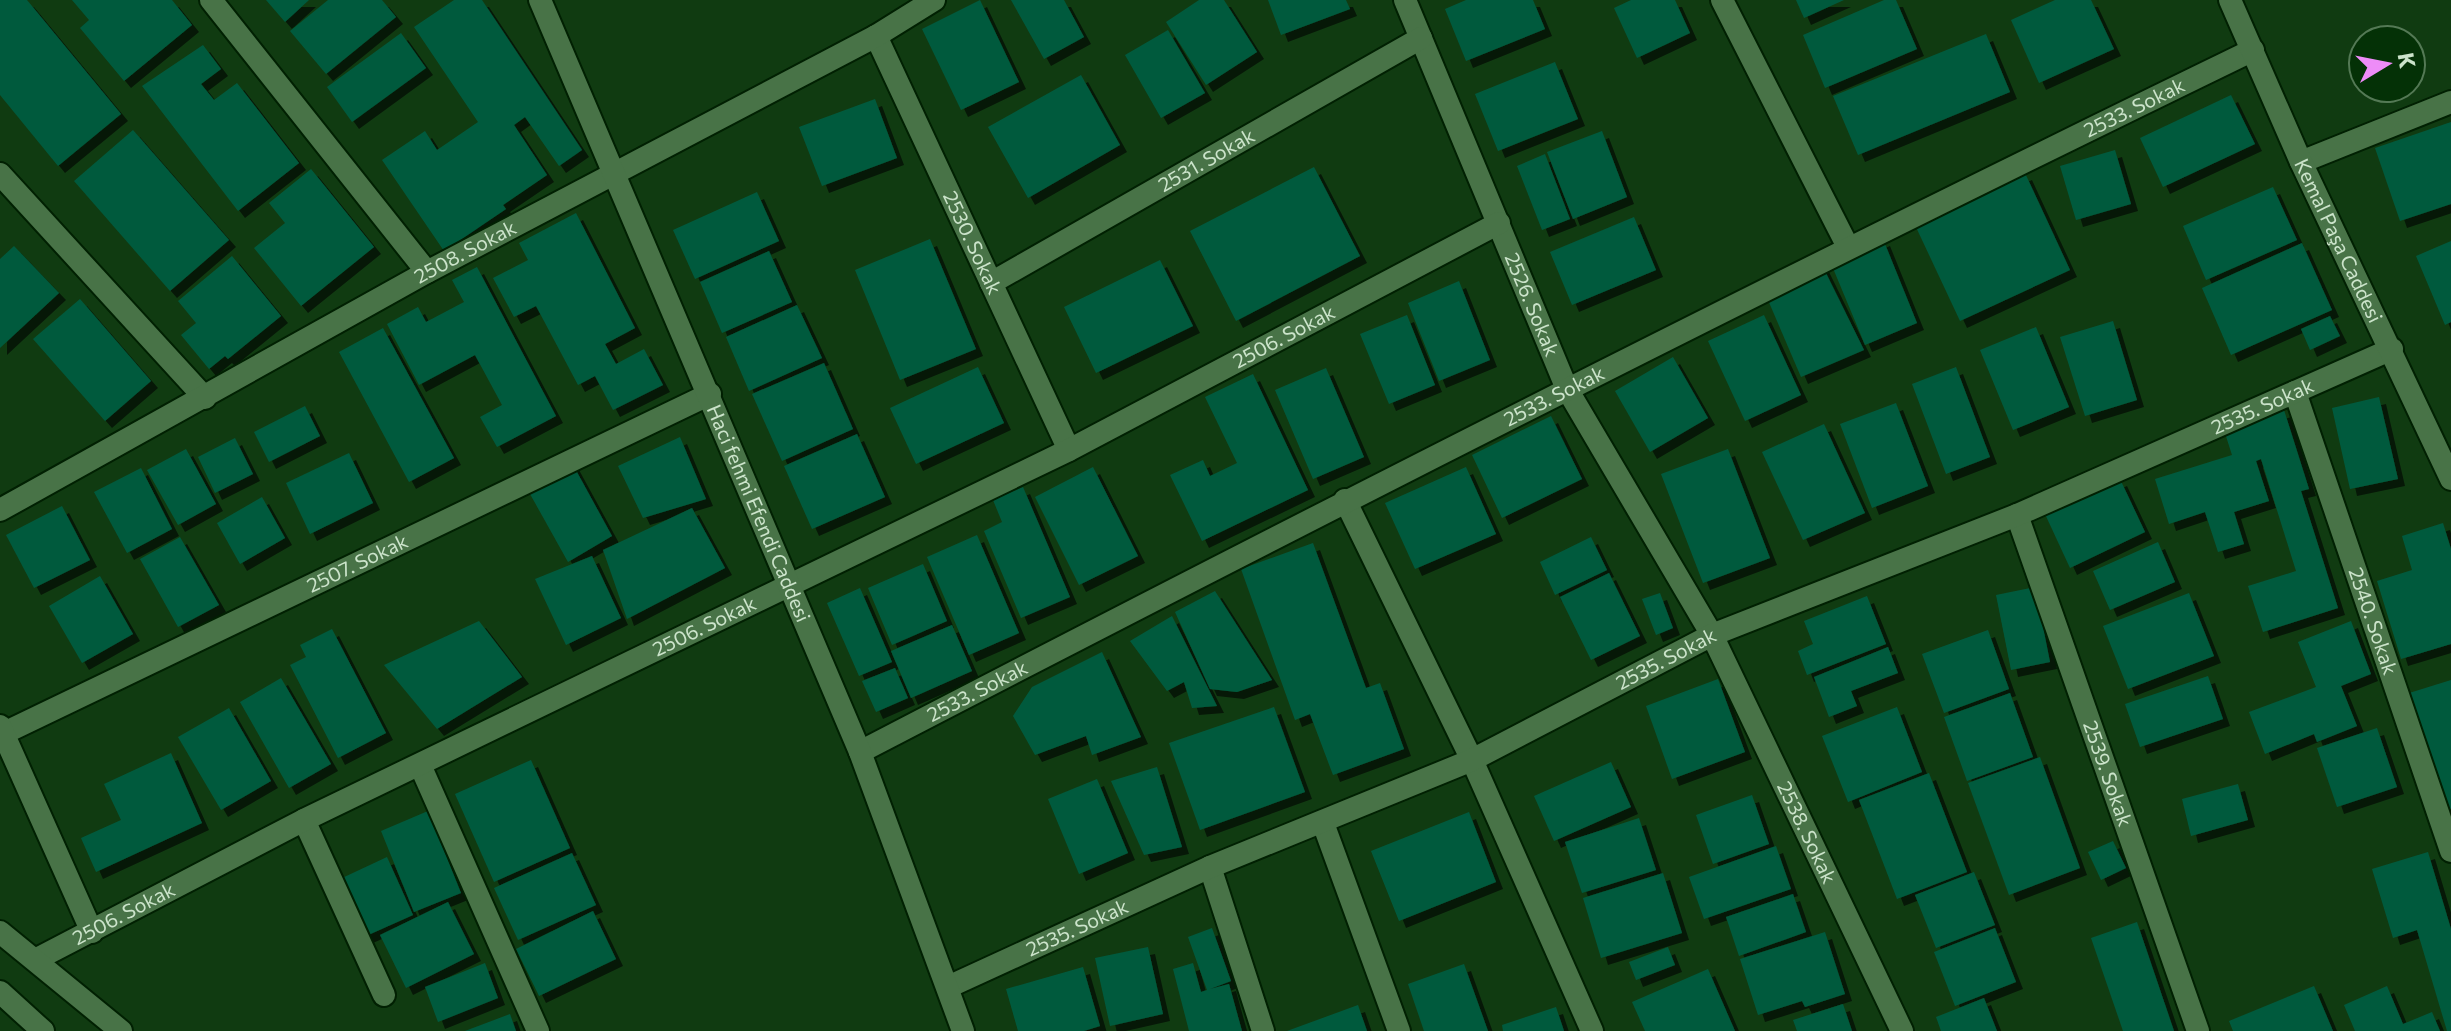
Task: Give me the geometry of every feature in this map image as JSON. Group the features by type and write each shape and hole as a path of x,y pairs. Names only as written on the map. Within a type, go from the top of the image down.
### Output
{"street":[{"path":"211,0 427,272"},
{"name":"Haci fehmi Efendi Caddesi","path":"540,0 615,170 860,752 963,1031"},
{"name":"2508. Sokak","path":"0,510 427,272 615,170 876,36 934,0"},
{"name":"2526. Sokak","path":"1405,0 1567,389 1712,635"},
{"path":"1722,0 1848,247"},
{"name":"Kemal Paşa Caddesi","path":"2230,0 2301,162 2451,479"},
{"name":"2530. Sokak","path":"876,36 1069,450"},
{"name":"2531. Sokak","path":"991,283 1421,38"},
{"name":"2533. Sokak","path":"860,752 1345,500 1848,247 2253,50"},
{"path":"2301,162 2451,102"},
{"path":"0,174 205,398"},
{"name":"2506. Sokak","path":"35,960 304,820 1069,450 1499,223"},
{"name":"2535. Sokak","path":"948,987 1210,867 1472,760 1712,635 2017,515 2392,349"},
{"name":"2540. Sokak","path":"2295,392 2451,851"},
{"name":"2507. Sokak","path":"2,730 710,394"},
{"path":"1345,500 1472,760 1592,1031"},
{"name":"2539. Sokak","path":"2017,515 2198,1031"},
{"name":"2538. Sokak","path":"1712,635 1902,1031"},
{"path":"2,730 92,932"},
{"path":"420,765 538,1031"},
{"path":"304,820 384,995"},
{"path":"1323,823 1399,1031"},
{"path":"1210,867 1263,1031"},
{"path":"0,932 121,1031"},
{"path":"0,992 43,1031"}],"building":[{"path":"0,0 27,0 121,114 58,166 0,95"},
{"path":"72,0 172,0 192,25 124,81 80,28 89,20"},
{"path":"266,0 309,0 285,22"},
{"path":"328,0 382,0 396,17 326,74 290,31"},
{"path":"454,0 482,0 582,150 559,166 525,117 514,125 547,175 503,205 506,209 444,251 382,160 425,131 437,150 478,122 414,27"},
{"path":"980,0 1019,82 961,110 922,29"},
{"path":"1011,0 1064,0 1084,37 1044,59"},
{"path":"1199,0 1224,0 1257,52 1206,85 1166,22"},
{"path":"1268,0 1346,0 1350,9 1281,35"},
{"path":"1466,0 1533,0 1545,29 1466,61 1445,9"},
{"path":"1631,0 1675,0 1690,33 1637,58 1614,8"},
{"path":"1796,0 1844,0 1804,18"},
{"path":"1884,0 1896,0 1917,49 1825,88 1803,35"},
{"path":"2055,0 2091,0 2114,49 2039,83 2011,20"},
{"path":"1168,30 1205,93 1161,118 1125,55"},
{"path":"401,33 426,68 352,122 327,87"},
{"path":"1986,34 2010,92 1858,155 1833,96"},
{"path":"203,45 221,69 201,84 214,100 237,83 299,163 238,211 142,86"},
{"path":"1555,62 1578,119 1498,151 1475,94"},
{"path":"1081,75 1120,145 1028,198 988,127"},
{"path":"2231,95 2255,144 2163,187 2140,138"},
{"path":"875,99 897,158 822,186 799,127"},
{"path":"2451,122 2451,204 2400,221 2375,148"},
{"path":"133,130 229,240 170,291 74,181"},
{"path":"1602,131 1627,197 1573,219 1547,152"},
{"path":"2115,150 2131,204 2076,220 2060,166"},
{"path":"1545,154 1570,219 1542,230 1517,166"},
{"path":"1314,167 1360,256 1236,321 1190,231"},
{"path":"311,169 374,247 301,306 254,248 285,223 269,203"},
{"path":"2025,173 2070,270 1960,321 1915,225"},
{"path":"2273,187 2297,240 2206,280 2183,226"},
{"path":"757,192 779,241 695,279 673,230"},
{"path":"576,213 635,328 605,344 616,364 644,349 663,385 613,410 595,376 578,385 536,306 514,317 493,278 528,260 519,243"},
{"path":"1634,217 1656,270 1572,305 1550,252"},
{"path":"930,239 976,349 900,380 855,270"},
{"path":"1883,239 1917,323 1865,345 1830,261"},
{"path":"2451,241 2451,322 2445,325 2416,256"},
{"path":"2302,243 2332,310 2231,355 2202,288"},
{"path":"14,246 59,293 0,348 0,259"},
{"path":"769,251 792,302 722,333 700,282"},
{"path":"232,256 281,316 228,359 225,356 209,369 181,335 196,323 178,301"},
{"path":"1160,260 1193,326 1096,373 1064,307"},
{"path":"1822,265 1864,350 1801,377 1765,293"},
{"path":"477,267 556,416 497,447 480,417 502,405 475,355 419,385 387,324 418,307 426,322 464,302 452,280"},
{"path":"1459,281 1490,360 1439,381 1408,303"},
{"path":"80,299 151,381 105,421 33,339"},
{"path":"797,305 822,358 749,391 726,337"},
{"path":"1407,315 1435,385 1389,404 1360,334"},
{"path":"1764,315 1801,395 1745,421 1708,341"},
{"path":"2330,316 2340,336 2310,350 2301,329"},
{"path":"2113,321 2137,400 2085,416 2060,337"},
{"path":"2036,327 2069,407 2013,430 1980,350"},
{"path":"383,328 454,458 409,482 339,352"},
{"path":"1673,357 1708,418 1650,452 1615,391"},
{"path":"824,363 853,429 782,461 752,394"},
{"path":"978,367 1004,423 916,464 890,408"},
{"path":"1956,367 1990,457 1946,474 1912,384"},
{"path":"1326,368 1364,457 1313,479 1275,390"},
{"path":"1253,374 1308,490 1202,541 1170,475 1203,460 1210,476 1237,463 1205,397"},
{"path":"2379,397 2398,479 2350,489 2332,408"},
{"path":"1896,403 1928,486 1872,508 1840,424"},
{"path":"305,406 320,436 269,462 254,432"},
{"path":"2284,410 2309,489 2301,491 2338,608 2263,632 2248,586 2296,571 2261,459 2256,461 2269,501 2234,512 2244,544 2218,552 2205,512 2169,524 2155,479 2232,455 2224,430"},
{"path":"1551,416 1582,479 1502,518 1472,455"},
{"path":"1824,424 1865,513 1803,540 1762,452"},
{"path":"857,434 885,497 812,529 784,466"},
{"path":"680,437 706,499 643,518 618,466"},
{"path":"235,438 253,474 215,493 198,457"},
{"path":"186,449 216,504 178,525 147,470"},
{"path":"1728,449 1770,558 1703,583 1661,474"},
{"path":"349,453 373,503 310,534 286,483"},
{"path":"572,463 612,536 568,562 525,485"},
{"path":"1093,467 1138,556 1079,585 1035,497"},
{"path":"1466,467 1496,534 1415,569 1385,503"},
{"path":"141,468 172,529 127,553 94,492"},
{"path":"2120,479 2145,532 2070,568 2045,514"},
{"path":"1023,487 1070,597 1021,618 984,531 1002,522 993,500"},
{"path":"262,497 285,538 240,564 217,523"},
{"path":"62,506 90,560 34,588 6,535"},
{"path":"692,508 725,568 627,619 603,550"},
{"path":"2443,523 2451,549 2451,644 2401,659 2377,581 2412,570 2402,536"},
{"path":"977,535 1019,633 969,655 927,557"},
{"path":"180,537 219,605 178,627 140,559"},
{"path":"1591,537 1607,570 1555,595 1540,562"},
{"path":"2158,542 2175,582 2110,610 2093,571"},
{"path":"1313,543 1366,688 1380,683 1404,749 1333,775 1310,714 1295,720 1241,569"},
{"path":"592,556 621,618 566,645 535,579"},
{"path":"923,564 947,621 892,645 868,588"},
{"path":"1609,573 1640,636 1591,660 1560,597"},
{"path":"100,576 133,634 82,663 49,606"},
{"path":"2035,587 2050,662 2011,670 1996,595"},
{"path":"860,588 892,662 859,676 827,603"},
{"path":"1215,591 1272,680 1237,692 1210,689 1175,612"},
{"path":"1660,593 1673,628 1656,635 1642,599"},
{"path":"2189,593 2214,656 2128,689 2103,626"},
{"path":"1867,596 1886,644 1807,675 1798,651 1813,644 1804,621"},
{"path":"1172,616 1217,706 1192,708 1184,682 1167,691 1130,641"},
{"path":"479,621 522,677 437,729 384,665"},
{"path":"2351,621 2371,674 2341,686 2357,726 2317,742 2314,734 2265,754 2249,712 2316,687 2298,642"},
{"path":"952,625 972,671 911,698 891,651"},
{"path":"332,629 386,733 338,758 290,665 306,657 300,645"},
{"path":"1988,630 2009,689 1944,713 1922,654"},
{"path":"1888,647 1898,673 1851,691 1857,706 1829,717 1814,677"},
{"path":"1102,652 1141,737 1092,755 1086,736 1035,755 1013,716 1032,687"},
{"path":"895,668 908,698 876,712 862,681"},
{"path":"2208,676 2223,719 2140,747 2125,704"},
{"path":"281,678 331,764 289,788 240,702"},
{"path":"1718,679 1745,752 1672,779 1646,706"},
{"path":"2451,680 2451,809 2443,811 2406,694"},
{"path":"2010,693 2033,757 1967,781 1944,717"},
{"path":"1274,707 1305,792 1200,830 1169,743"},
{"path":"1897,707 1922,772 1848,802 1822,736"},
{"path":"229,708 271,781 221,810 178,737"},
{"path":"2377,728 2397,787 2337,807 2317,748"},
{"path":"171,753 202,823 96,872 81,838 121,820 104,784"},
{"path":"2040,757 2080,868 2009,895 1968,783"},
{"path":"531,760 570,848 494,882 455,794"},
{"path":"1611,762 1631,807 1554,841 1534,796"},
{"path":"1157,767 1182,847 1144,855 1111,781"},
{"path":"1929,773 1967,872 1897,899 1859,800"},
{"path":"1097,779 1128,853 1079,874 1048,799"},
{"path":"2238,784 2248,820 2191,836 2182,799"},
{"path":"1752,795 1769,844 1713,864 1696,815"},
{"path":"428,811 461,893 414,912 381,831"},
{"path":"1469,812 1496,882 1399,921 1371,851"},
{"path":"1639,818 1656,870 1582,893 1565,842"},
{"path":"2113,841 2126,868 2101,880 2088,852"},
{"path":"1776,846 1791,889 1704,919 1689,877"},
{"path":"2428,852 2451,929 2451,1031 2447,1031 2417,930 2393,938 2372,869"},
{"path":"572,853 596,905 518,940 494,888"},
{"path":"387,857 413,915 366,936 340,879"},
{"path":"1974,872 1995,925 1936,948 1915,895"},
{"path":"1663,873 1682,933 1601,958 1583,898"},
{"path":"1793,894 1806,932 1739,956 1726,917"},
{"path":"448,902 474,954 406,988 380,935"},
{"path":"593,911 616,959 539,996 516,949"},
{"path":"2137,922 2174,1031 2123,1031 2091,938"},
{"path":"1212,928 1231,981 1210,989 1229,984 1242,1031 1189,1031 1173,969 1193,963 1201,992 1207,990 1188,937"},
{"path":"1995,928 2016,982 1955,1006 1934,952"},
{"path":"1825,932 1845,994 1805,1007 1802,1001 1758,1015 1740,959"},
{"path":"1148,947 1163,1014 1110,1026 1095,958"},
{"path":"1668,947 1675,965 1636,980 1629,962"},
{"path":"485,963 498,998 438,1022 425,987"},
{"path":"1464,964 1488,1031 1424,1031 1408,984"},
{"path":"1083,967 1100,1026 1084,1031 1018,1031 1006,989"},
{"path":"1708,969 1735,1031 1645,1031 1632,1002"},
{"path":"2314,986 2333,1031 2233,1031 2229,1021"},
{"path":"2387,986 2403,1024 2432,1012 2440,1031 2355,1031 2344,1005"},
{"path":"1984,998 1997,1031 1941,1031 1936,1017"},
{"path":"1843,1004 1852,1031 1797,1031 1793,1020"},
{"path":"1358,1005 1367,1031 1287,1031"},
{"path":"1556,1007 1564,1031 1503,1031 1502,1025"},
{"path":"510,1014 516,1031 465,1031"}]}
